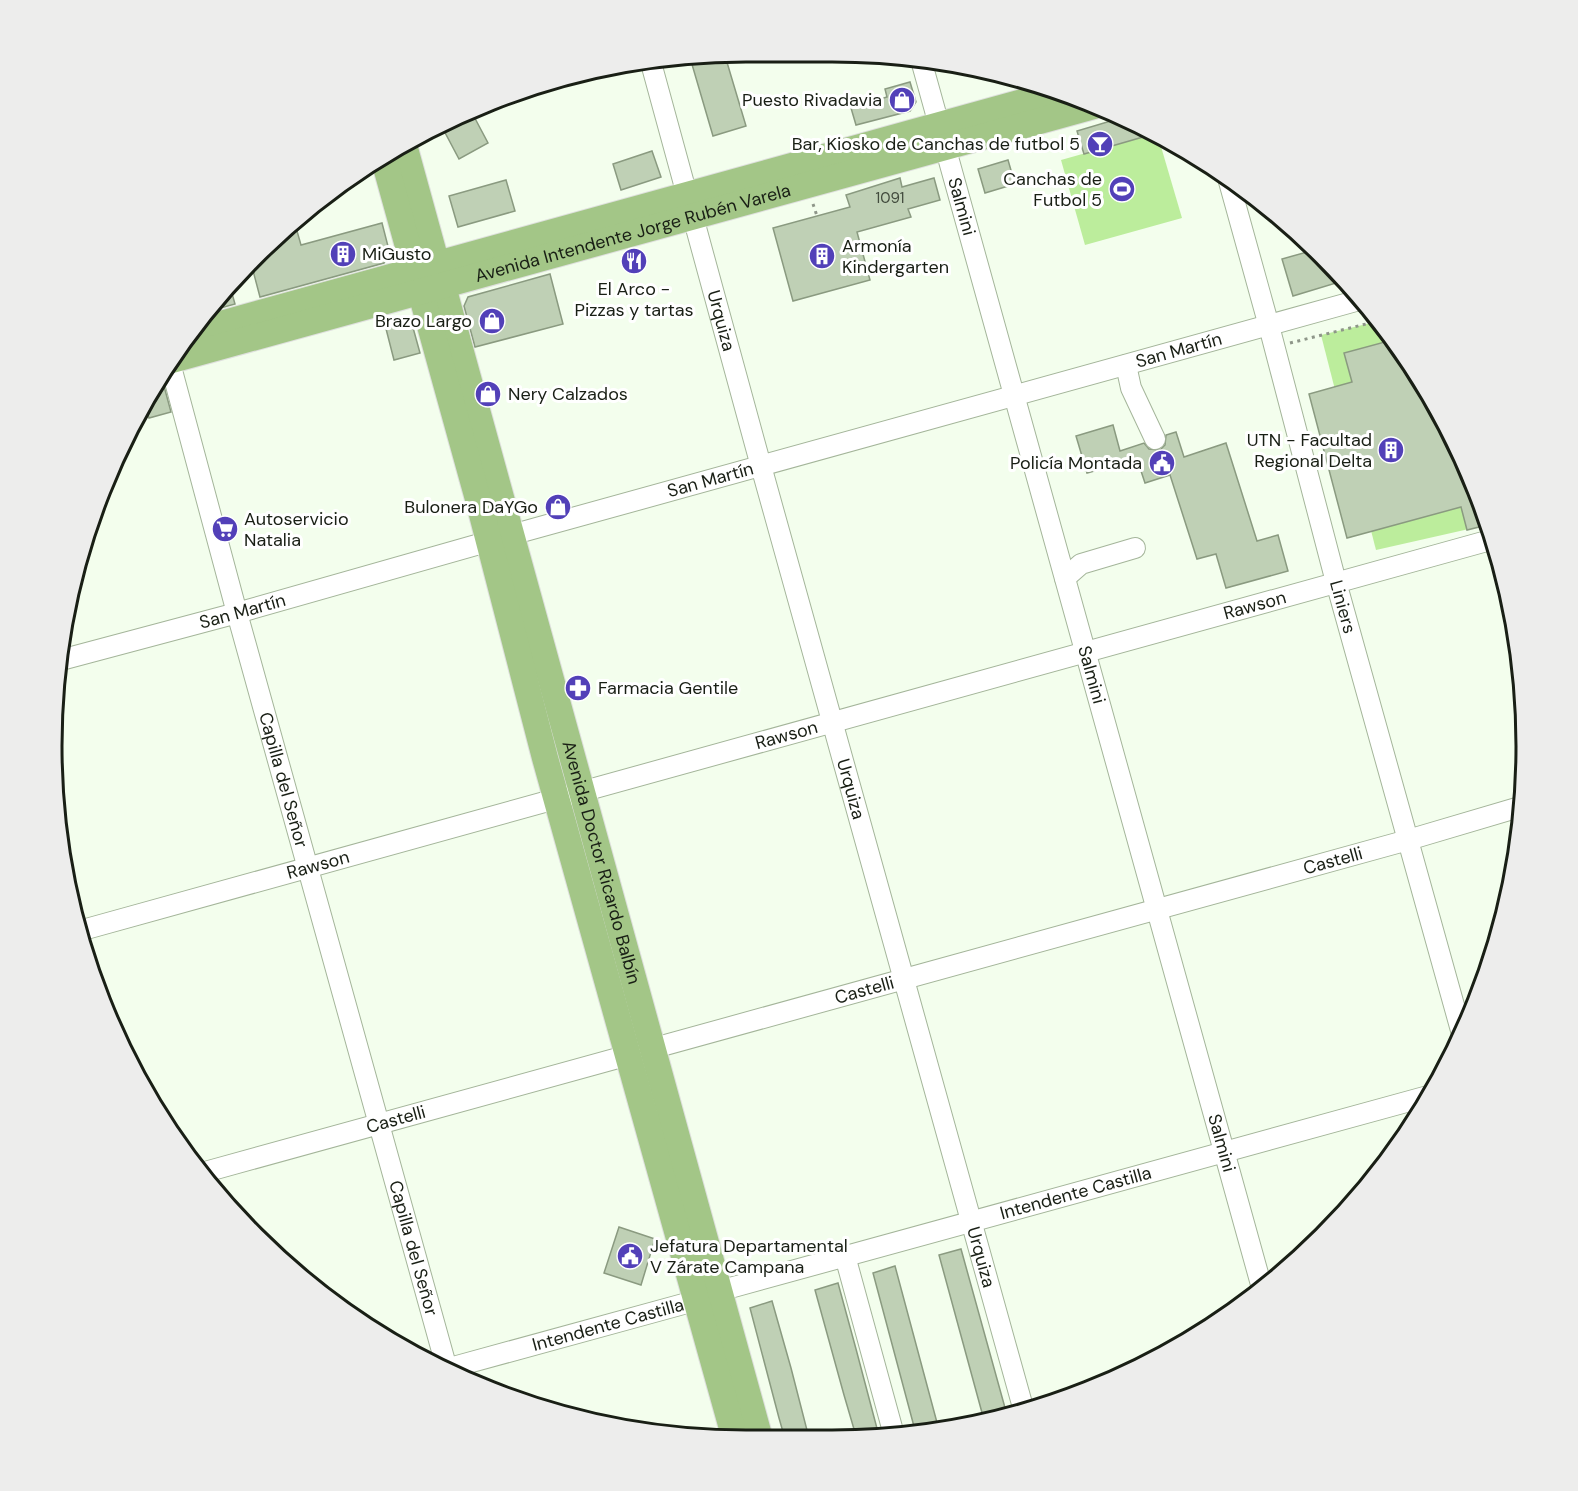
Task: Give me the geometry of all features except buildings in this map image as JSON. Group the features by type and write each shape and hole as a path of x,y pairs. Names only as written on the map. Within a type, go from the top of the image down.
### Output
{"main road":[{"name":"Avenida Intendente Jorge Rubén Varela","path":"942,136 1047,96"},
{"name":"Avenida Intendente Jorge Rubén Varela","path":"203,330 429,277 942,136 1079,108"},
{"path":"405,152 429,277"},
{"path":"386,164 429,277"},
{"name":"Avenida Intendente Jorge Rubén Varela","path":"183,357 429,277"},
{"name":"Avenida Doctor Ricardo Balbín","path":"429,277 500,538 582,792 640,1051"},
{"name":"Avenida Doctor Ricardo Balbín","path":"500,538 556,799 640,1051 709,1295 756,1430"},
{"name":"Avenida Doctor Ricardo Balbín","path":"709,1295 733,1429"}],"street":[{"name":"Salmini","path":"923,67 1260,1279"},
{"name":"Urquiza","path":"652,68 1022,1402"},
{"name":"Liniers","path":"1231,190 1336,582 1458,1020"},
{"name":"San Martín","path":"67,658 1353,302"},
{"path":"1126,365 1131,388 1155,439"},
{"name":"Capilla del Señor","path":"173,371 237,613 444,1360"},
{"name":"Rawson","path":"87,929 1485,542"},
{"path":"1065,578 1081,564 1135,548"},
{"name":"Castelli","path":"210,1171 1408,840 1513,809"},
{"name":"Intendente Castilla","path":"458,1366 845,1256 1418,1099"},
{"path":"845,1256 892,1427"}],"path":[{"path":"1287,344 1370,323"}],"green space":[{"name":"Canchas de Futbol 5","path":"1144,137 1161,145 1182,218 1085,245 1061,160"},
{"name":"UTN - Facultad Regional Delta","path":"1370,323 1401,365 1425,404 1446,443 1480,526 1376,550 1321,335"}],"place":[{"name":"Puesto Rivadavia","path":"902,100"},
{"name":"Bar, Kiosko de Canchas de futbol 5","path":"1100,144"},
{"name":"Canchas de Futbol 5","path":"1122,189"},
{"name":"MiGusto","path":"343,254"},
{"name":"Armonía Kindergarten","path":"822,256"},
{"name":"El Arco - Pizzas y tartas","path":"634,261"},
{"name":"Brazo Largo","path":"492,321"},
{"name":"Nery Calzados","path":"488,394"},
{"name":"UTN - Facultad Regional Delta","path":"1391,450"},
{"name":"Policía Montada","path":"1162,463"},
{"name":"Bulonera DaYGo","path":"558,507"},
{"name":"Autoservicio Natalia","path":"225,529"},
{"name":"Farmacia Gentile","path":"578,688"},
{"name":"Jefatura Departamental V Zárate Campana","path":"630,1256"}]}
